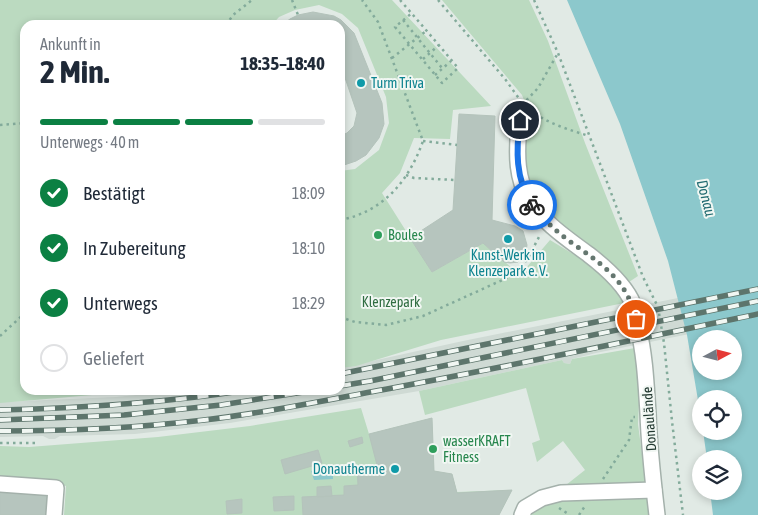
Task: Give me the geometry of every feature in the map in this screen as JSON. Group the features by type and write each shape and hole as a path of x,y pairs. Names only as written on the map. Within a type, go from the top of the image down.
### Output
{"lane":[{"name":"Donaulände","path":"520,120 517,160 520,183 531,203 547,222 605,266 633,304 646,372 657,515"},
{"path":"0,484 56,488 54,515"},
{"path":"522,515 525,508 545,496 561,493 654,490"}],"path":[{"path":"230,20 252,0"},
{"path":"292,0 298,15"},
{"path":"345,219 368,212 389,197 417,159 423,141 378,22 362,0"},
{"path":"400,0 412,14 426,31 439,46 451,61 458,68 442,83 395,27 412,14"},
{"path":"438,0 505,79 523,104"},
{"path":"534,0 558,53 589,136 569,130 536,115"},
{"path":"403,20 442,68"},
{"path":"392,58 426,31"},
{"path":"422,59 439,46"},
{"path":"520,120 523,104 538,88 558,53"},
{"path":"435,75 451,61"},
{"path":"0,125 20,123"},
{"path":"423,141 457,145"},
{"path":"406,175 414,178 455,180"},
{"path":"345,319 355,322 386,325 424,316 509,277 527,260 547,222"},
{"path":"0,336 20,318"},
{"path":"579,515 628,440 632,417 671,413"},
{"path":"0,443 39,443"}],"shaded area":[{"path":"758,282 758,320 709,330 692,330 692,333 572,359 570,364 564,363 562,360 419,391 230,423 135,434 60,436 55,439 43,436 0,437 0,402 136,395 345,395 345,367 463,341"}],"green space":[{"name":"Klenzepark","path":"0,0 392,0 491,106 453,110 450,139 414,138 400,173 382,193 432,272 483,243 520,275 550,240 601,271 624,303 441,340 356,366 345,367 345,170 355,169 379,150 389,123 386,97 358,28 342,14 319,5 295,10 276,20 20,20 20,395 92,395 0,403"},
{"path":"442,0 529,0 548,41 585,143 638,276 626,284 548,214 532,194 526,175 524,157 530,115 522,95"},
{"path":"635,348 640,383 638,424 650,515 528,515 585,470 563,441 537,462 532,443 540,440 526,388 425,415 419,391 562,360 564,363 570,364 572,359"},
{"path":"361,408 369,434 432,418 434,471 452,474 457,492 512,490 499,515 64,515 66,486 46,480 0,477 0,446 29,447 158,437 250,426"}],"water":[{"name":"Donau","path":"567,0 758,0 758,515 713,515 711,500 742,500 742,450 706,450 704,440 742,440 742,390 696,390 695,380 742,380 742,330 692,330 692,365 687,335 668,261 620,124"},
{"path":"327,467 328,470 333,470 333,479 314,480 311,471"}],"building":[{"name":"Turm Triva","path":"313,12 334,16 341,20 289,20 298,15"},
{"name":"Turm Triva","path":"345,24 354,33 382,103 384,124 379,138 366,155 345,165 345,134 354,126 357,113 345,78"},
{"path":"459,114 495,116 492,220 515,226 523,231 527,245 526,252 518,262 504,262 483,243 432,272 410,238 453,210"},
{"name":"Donautherme","path":"432,418 434,471 452,474 457,493 512,490 499,515 303,515 302,497 344,495 344,486 358,485 357,466 377,465 369,434"},
{"path":"362,437 363,443 350,447 348,441"},
{"path":"318,450 322,463 285,474 281,460"},
{"path":"331,486 332,496 317,497 317,487"},
{"path":"0,491 48,495 47,515 0,515"},
{"path":"294,496 294,510 274,511 273,497"},
{"path":"242,499 242,513 227,514 226,501"}],"railway":[{"path":"345,373 758,289"},
{"path":"345,385 758,301"},
{"path":"0,431 128,427 250,414 572,353 758,314"},
{"path":"0,410 124,404 208,395"},
{"path":"0,420 124,415 221,405 284,395"}],"way so far":[{"path":"532,205 547,222 605,266 633,304 636,319"}],"place":[{"name":"Turm Triva","path":"361,83"},
{"name":"Boules","path":"378,235"},
{"name":"Kunst-Werk im Klenzepark e. V.","path":"508,239"},
{"name":"wasserKRAFT Fitness","path":"433,449"},
{"name":"Donautherme","path":"395,469"}],"route":[{"path":"520,120 517,160 520,183 532,205"}]}
